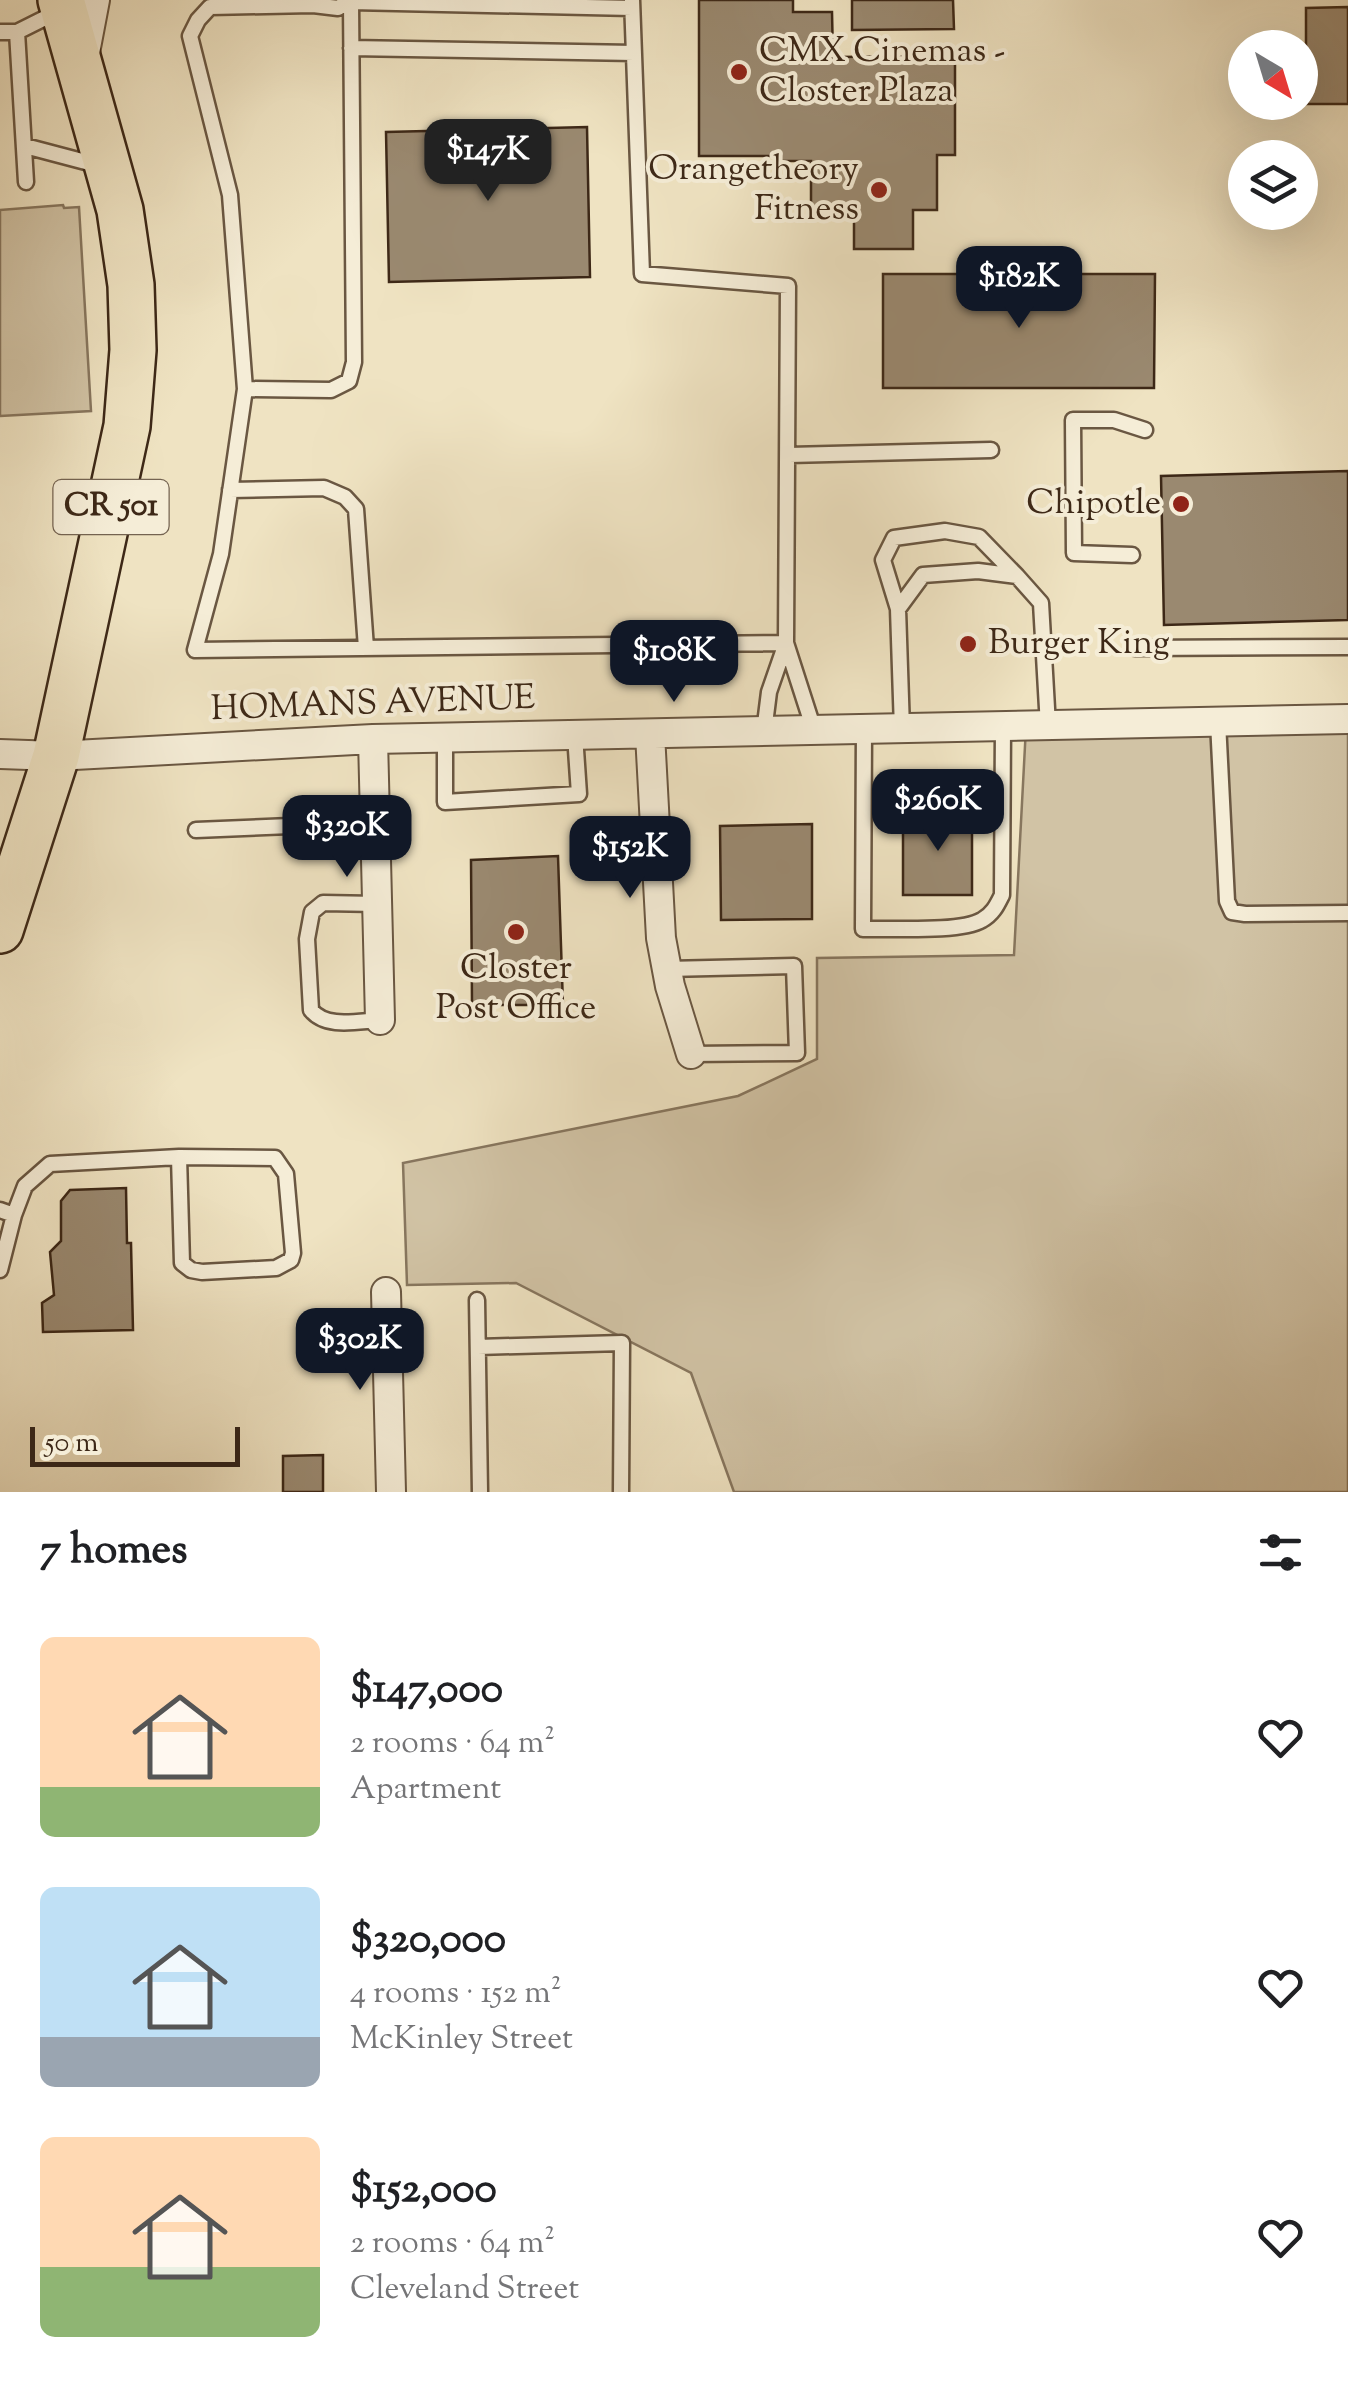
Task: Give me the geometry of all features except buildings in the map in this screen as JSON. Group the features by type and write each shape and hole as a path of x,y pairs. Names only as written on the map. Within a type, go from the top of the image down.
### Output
{"main road":[{"name":"CR 501","path":"0,930 56,756 127,426 134,350 131,285 120,210 81,70 73,3"}],"street":[{"name":"HOMANS AVENUE","path":"0,754 56,756 373,739 1348,719"},
{"path":"650,734 661,938 691,1054"},
{"path":"373,739 380,1020"},
{"path":"386,1292 391,1492"}],"lane":[{"path":"245,389 330,390 349,381 354,362 351,1"},
{"path":"764,732 769,692 786,643 788,286 642,274 632,4 351,1 338,8 210,7 190,36 230,194 245,389 221,554 195,650 786,643"},
{"path":"0,32 17,32 73,3"},
{"path":"17,32 26,182"},
{"path":"351,48 634,53"},
{"path":"25,146 109,168"},
{"path":"1132,555 1074,553 1073,420 1114,420 1145,430"},
{"path":"789,455 990,450"},
{"path":"230,490 324,488 345,497 356,509 366,648"},
{"path":"902,728 898,608 883,560 894,538 945,531 979,537 1041,603 1048,726"},
{"path":"898,608 923,575 978,572 1017,576"},
{"path":"786,643 814,730"},
{"path":"1134,648 1348,647"},
{"path":"1218,722 1226,900 1232,912 1348,913"},
{"path":"864,729 863,929 961,926 980,922 993,912 1002,895 1003,726"},
{"path":"445,738 445,802 579,794 575,735"},
{"path":"196,830 290,826 326,850 376,850"},
{"path":"377,904 323,903 312,912 307,939 311,1010 318,1019 380,1020"},
{"path":"667,969 794,966 797,1053 691,1054"},
{"path":"0,1270 7,1213 25,1186 50,1164 178,1157 275,1158 286,1174 293,1252 290,1260 276,1268 202,1272 182,1264 178,1157"},
{"path":"477,1300 480,1492"},
{"path":"478,1347 622,1342 621,1492"}],"shaded area":[{"path":"79,207 91,411 0,416 0,210"},
{"path":"1348,720 1348,1492 734,1492 691,1373 516,1283 407,1285 403,1163 738,1096 817,1059 817,958 1014,955 1026,727"}],"place":[{"name":"CMX Cinemas - Closter Plaza","path":"739,72"},
{"name":"Orangetheory Fitness","path":"879,190"},
{"name":"Chipotle","path":"1181,504"},
{"name":"Burger King","path":"968,644"},
{"name":"Closter Post Office","path":"516,932"}]}
